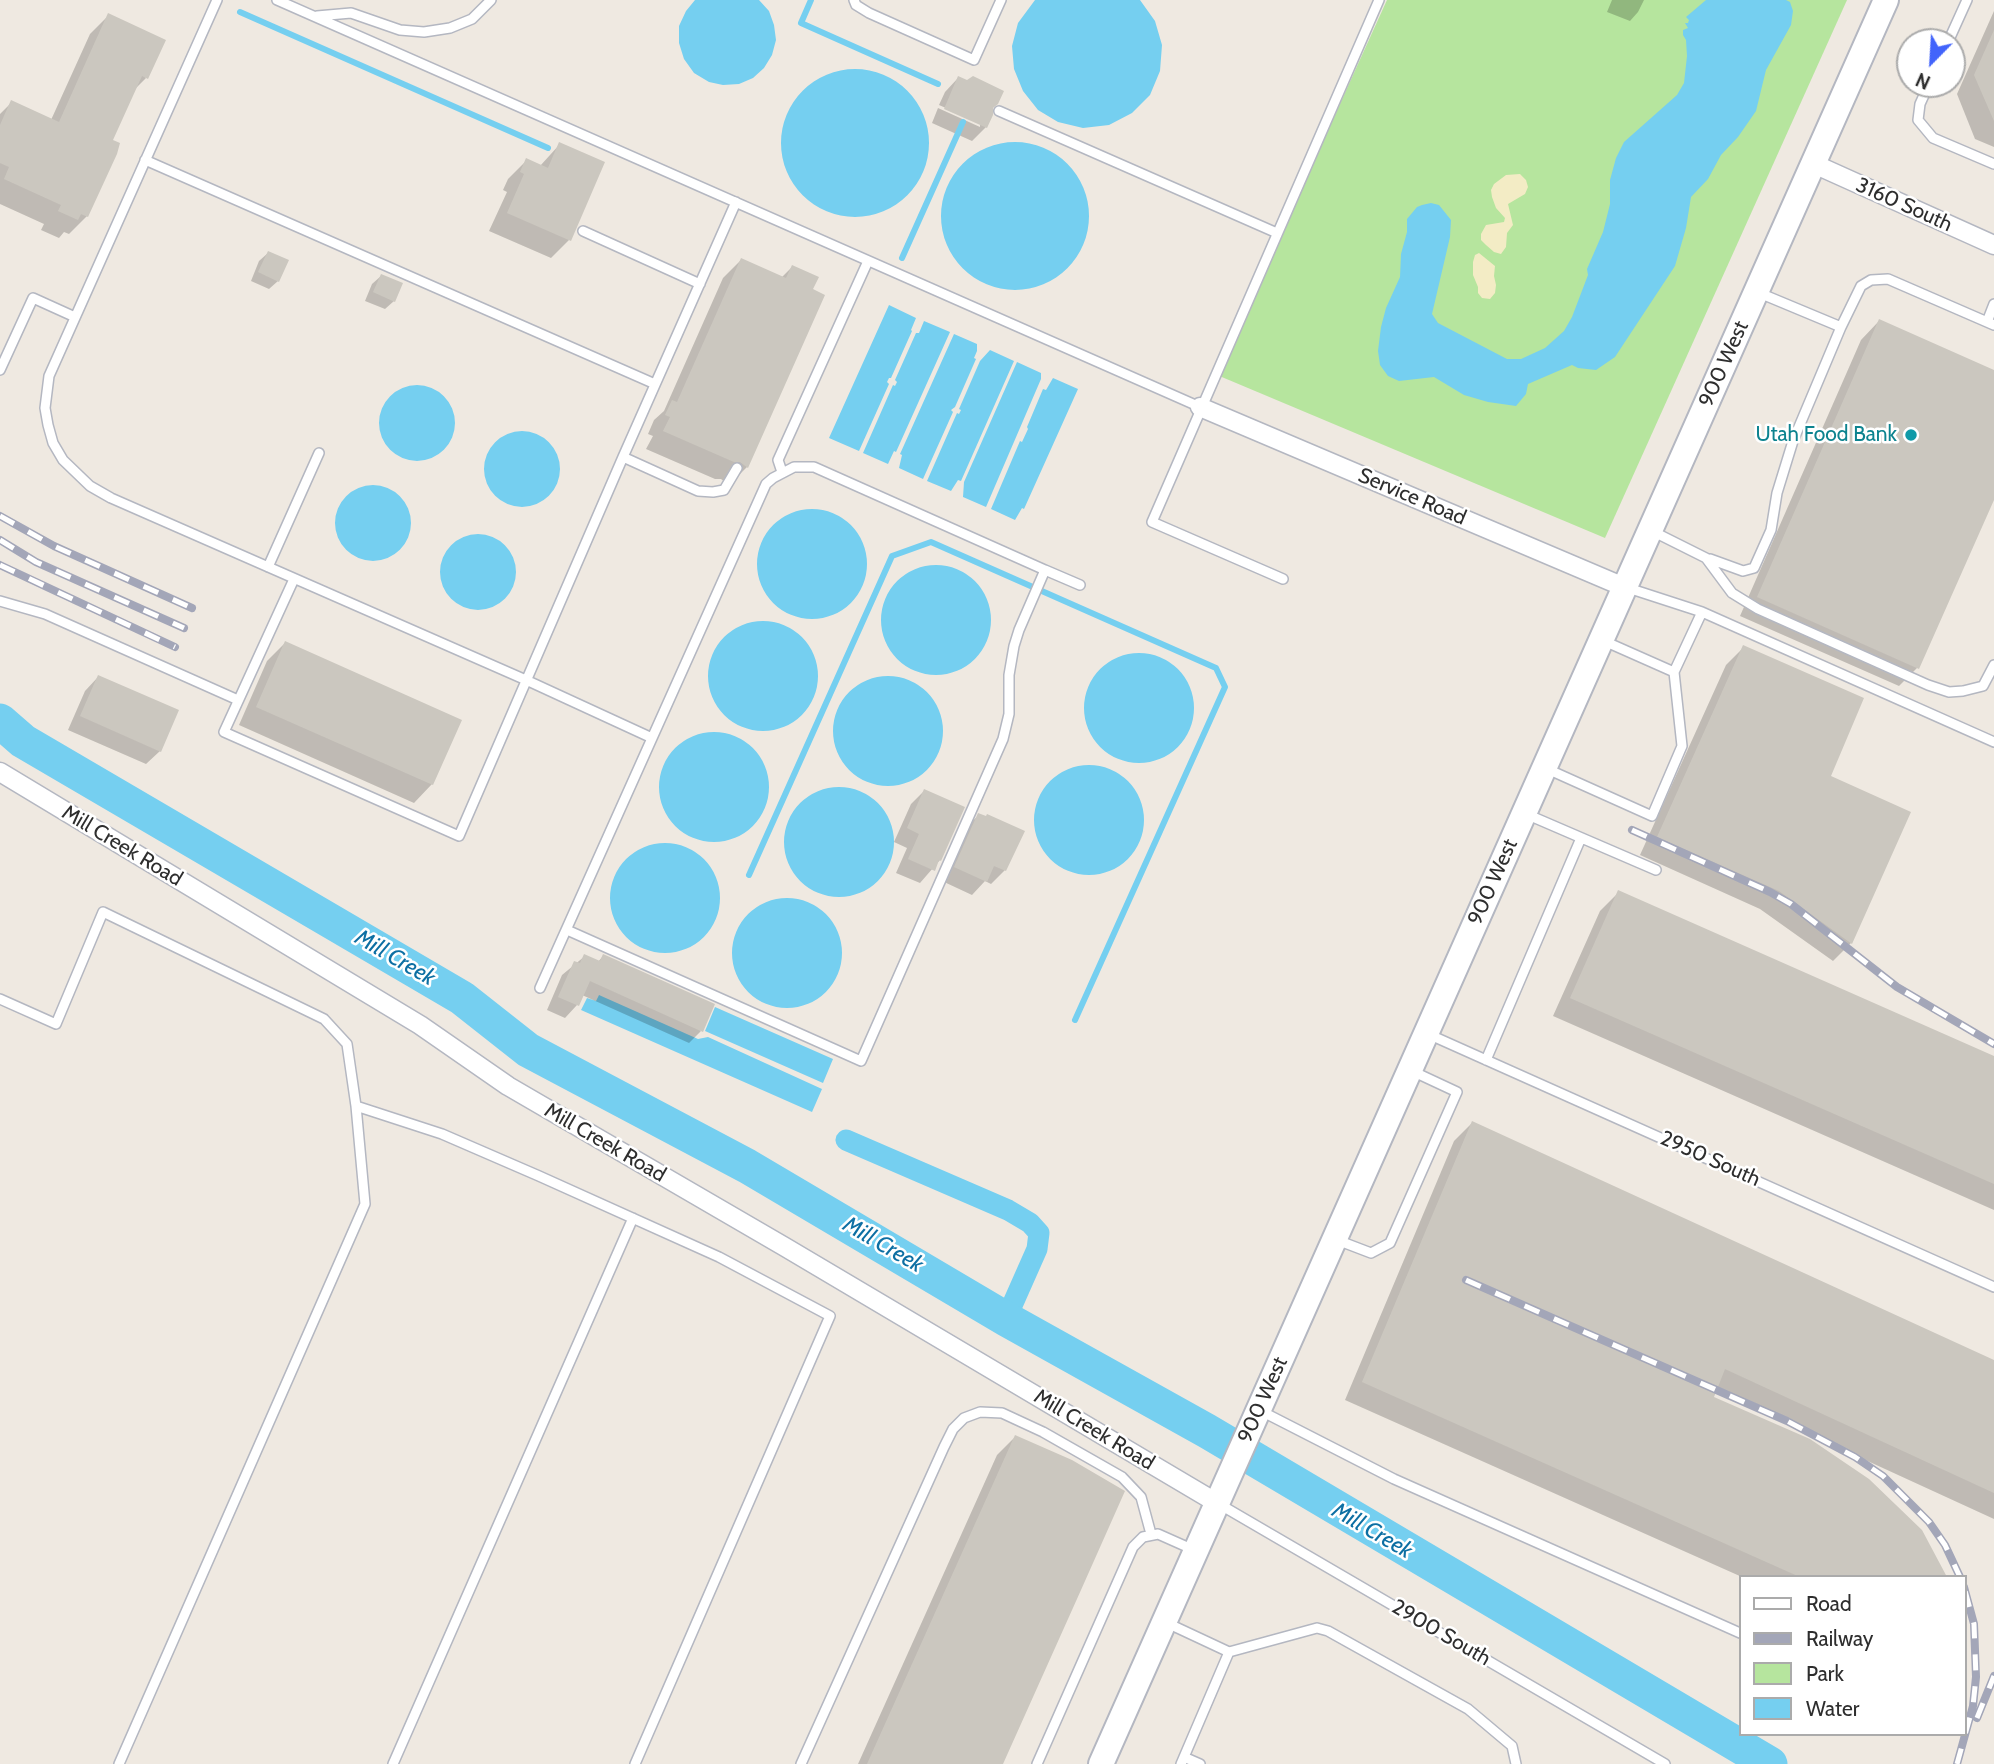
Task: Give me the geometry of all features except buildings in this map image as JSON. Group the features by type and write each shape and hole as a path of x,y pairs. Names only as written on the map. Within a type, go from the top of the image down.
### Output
{"main road":[{"name":"900 West","path":"1101,1764 1886,0"}],"street":[{"name":"3160 South","path":"1814,164 1994,245"},
{"name":"Service Road","path":"1200,407 1624,587"},
{"name":"Mill Creek Road","path":"0,772 420,1025 508,1086 1217,1503"}],"lane":[{"path":"217,0 49,376 46,395 48,425 53,443 63,460 90,486 111,498 652,738"},
{"path":"277,0 1200,407"},
{"path":"314,16 351,13 400,30 425,32 450,28 472,19 491,0"},
{"path":"854,0 856,5 869,13 974,60 1001,0"},
{"path":"1283,579 1152,522 1379,0"},
{"path":"1954,28 1967,0"},
{"path":"1923,98 1918,120 1933,138 1994,164"},
{"path":"999,111 1277,233"},
{"path":"145,160 655,384"},
{"path":"294,579 224,732 459,836 736,202"},
{"path":"583,231 700,284"},
{"path":"782,472 778,460 869,261"},
{"path":"1649,530 1706,558 1743,571 1754,568 1771,530 1779,488 1793,441 1861,286 1871,280 1888,279 1990,324 1994,304"},
{"path":"1757,292 1841,327"},
{"path":"0,370 33,298 75,317"},
{"path":"268,567 319,453"},
{"path":"623,457 698,491 724,490 737,468"},
{"path":"540,988 766,484 782,472 794,467 814,467 1080,585"},
{"path":"1706,558 1732,593 1758,609 1928,685 1949,692 1983,686 1994,665"},
{"path":"567,930 861,1061 1003,739 1009,714 1012,653 1018,630 1045,570"},
{"path":"1624,587 1702,612 1994,742"},
{"path":"0,601 45,614 238,700"},
{"path":"1544,768 1652,816 1682,746 1674,671 1702,612"},
{"path":"1600,639 1674,671"},
{"path":"1524,813 1656,870"},
{"path":"1486,1059 1581,838"},
{"path":"0,999 56,1024 103,912 324,1018 348,1044 365,1203 119,1764"},
{"name":"2950 South","path":"1426,1033 1994,1287"},
{"path":"1335,1239 1371,1253 1390,1243 1457,1092 1410,1070"},
{"path":"356,1106 442,1134 633,1218 719,1257 830,1316 635,1764"},
{"path":"393,1764 633,1218"},
{"path":"1259,1410 1394,1479 1738,1632"},
{"path":"801,1764 948,1438 964,1418 989,1411 1017,1419 1131,1483 1141,1497 1151,1534"},
{"name":"2900 South","path":"1217,1503 1665,1764"},
{"path":"1037,1764 1133,1547 1143,1537 1158,1534 1196,1550"},
{"path":"1163,1622 1229,1652 1317,1628 1328,1632 1468,1709 1512,1746 1516,1764"},
{"path":"1199,1764 1183,1761 1229,1652"}],"green space":[{"path":"1387,0 1847,0 1605,538 1217,375"}],"sand":[{"path":"1520,174 1528,187 1525,194 1508,204 1513,225 1507,233 1506,247 1501,254 1494,252 1481,240 1486,225 1504,222 1505,218 1496,208 1491,190 1494,184 1506,175"},
{"path":"1479,253 1495,266 1495,293 1490,299 1482,298 1478,293 1473,275 1473,262 1475,255"}],"water":[{"path":"695,0 759,0 769,11 776,40 772,55 764,68 753,78 739,84 723,85 709,82 694,73 684,59 679,43 679,26"},
{"path":"1035,0 1140,0 1155,21 1162,45 1160,71 1150,95 1132,113 1109,125 1083,128 1058,122 1038,110 1023,91 1014,69 1012,46 1018,23"},
{"path":"1706,0 1786,0 1790,2 1793,11 1791,25 1766,70 1756,111 1721,155 1708,179 1691,197 1686,228 1675,266 1615,357 1596,370 1572,365 1528,384 1526,394 1516,406 1464,395 1434,377 1399,381 1388,376 1380,365 1378,351 1381,327 1400,277 1407,219 1422,205 1439,205 1451,220 1450,237 1432,314 1438,323 1507,359 1521,359 1545,348 1564,331 1572,317 1588,275 1587,269 1603,232 1610,204 1610,180 1616,158 1624,142 1677,95 1684,83 1687,56 1683,30 1688,28 1685,23 1689,20 1686,17"},
{"path":"855,69 883,74 908,90 924,115 929,143 924,171 908,196 883,212 855,217 827,212 802,196 786,171 781,143 786,115 802,90 827,74"},
{"path":"1015,142 1043,147 1068,163 1084,188 1089,216 1084,244 1068,269 1043,285 1015,290 987,285 962,269 946,244 941,216 946,188 962,163 987,147"},
{"path":"889,305 916,318 859,451 829,438"},
{"path":"924,321 950,332 896,452 894,451 888,464 863,453 893,385 897,382 895,380 916,333 919,333"},
{"path":"954,334 977,344 976,359 955,407 951,410 953,412 923,479 899,468 900,454"},
{"path":"990,350 1014,361 961,481 958,480 951,491 927,481 957,413 961,410 959,409 980,361"},
{"path":"1017,362 1041,373 1041,379 986,507 963,497 964,482"},
{"path":"1053,378 1078,389 1024,509 1022,508 1015,520 991,509 1020,441 1022,442 1028,429 1043,389 1046,390"},
{"path":"417,385 432,388 444,396 452,408 455,423 452,438 444,450 432,458 417,461 402,458 390,450 382,438 379,423 382,408 390,396 402,388"},
{"path":"522,431 537,434 549,442 557,454 560,469 557,484 549,496 537,504 522,507 507,504 495,496 487,484 484,469 487,454 495,442 507,434"},
{"path":"373,485 388,488 400,496 408,508 411,523 408,538 400,550 388,558 373,561 358,558 346,550 338,538 335,523 338,508 346,496 358,488"},
{"path":"812,509 833,513 851,525 863,543 867,564 863,585 851,603 833,615 812,619 791,615 773,603 761,585 757,564 761,543 773,525 791,513"},
{"path":"478,534 493,537 505,545 513,557 516,572 513,587 505,599 493,607 478,610 463,607 451,599 443,587 440,572 443,557 451,545 463,537"},
{"path":"936,565 957,569 975,581 987,599 991,620 987,641 975,659 957,671 936,675 915,671 897,659 885,641 881,620 885,599 897,581 915,569"},
{"path":"763,621 784,625 802,637 814,655 818,676 814,697 802,715 784,727 763,731 742,727 724,715 712,697 708,676 712,655 724,637 742,625"},
{"path":"1139,653 1160,657 1178,669 1190,687 1194,708 1190,729 1178,747 1160,759 1139,763 1118,759 1100,747 1088,729 1084,708 1088,687 1100,669 1118,657"},
{"path":"888,676 909,680 927,692 939,710 943,731 939,752 927,770 909,782 888,786 867,782 849,770 837,752 833,731 837,710 849,692 867,680"},
{"path":"714,732 735,736 753,748 765,766 769,787 765,808 753,826 735,838 714,842 693,838 675,826 663,808 659,787 663,766 675,748 693,736"},
{"path":"1089,765 1110,769 1128,781 1140,799 1144,820 1140,841 1128,859 1110,871 1089,875 1068,871 1050,859 1038,841 1034,820 1038,799 1050,781 1068,769"},
{"path":"839,787 860,791 878,803 890,821 894,842 890,863 878,881 860,893 839,897 818,893 800,881 788,863 784,842 788,821 800,803 818,791"},
{"path":"665,843 686,847 704,859 716,877 720,898 716,919 704,937 686,949 665,953 644,949 626,937 614,919 610,898 614,877 626,859 644,847"},
{"path":"787,898 808,902 826,914 838,932 842,953 838,974 826,992 808,1004 787,1008 766,1004 748,992 736,974 732,953 736,932 748,914 766,902"},
{"path":"599,995 698,1039 708,1037 822,1089 812,1112 581,1010 587,998 596,1001"},
{"path":"715,1007 833,1059 823,1083 705,1031"}],"waterway":[{"path":"811,0 801,23 938,84"},
{"path":"240,12 548,148"},
{"path":"902,258 963,122"},
{"path":"749,875 892,556 931,542 1216,668 1225,687 1075,1020"},
{"name":"Mill Creek","path":"0,721 23,741 462,998 528,1050 747,1166 1006,1319 1207,1431 1770,1764"},
{"path":"846,1140 1008,1210 1030,1223 1039,1233 1037,1249 1006,1319"}],"railway":[{"path":"0,516 54,546 192,608"},
{"path":"0,540 36,562 184,628"},
{"path":"0,565 175,647"},
{"path":"1632,830 1791,904 1897,987 1994,1044"},
{"path":"1466,1280 1787,1421 1855,1457 1883,1476 1929,1522 1945,1545 1959,1575"},
{"path":"1966,1594 1974,1624 1976,1677 1973,1706 1966,1731"},
{"path":"1977,1718 1994,1676"},
{"path":"1957,1764 1965,1736"}],"place":[{"name":"Utah Food Bank","path":"1911,435"}]}
